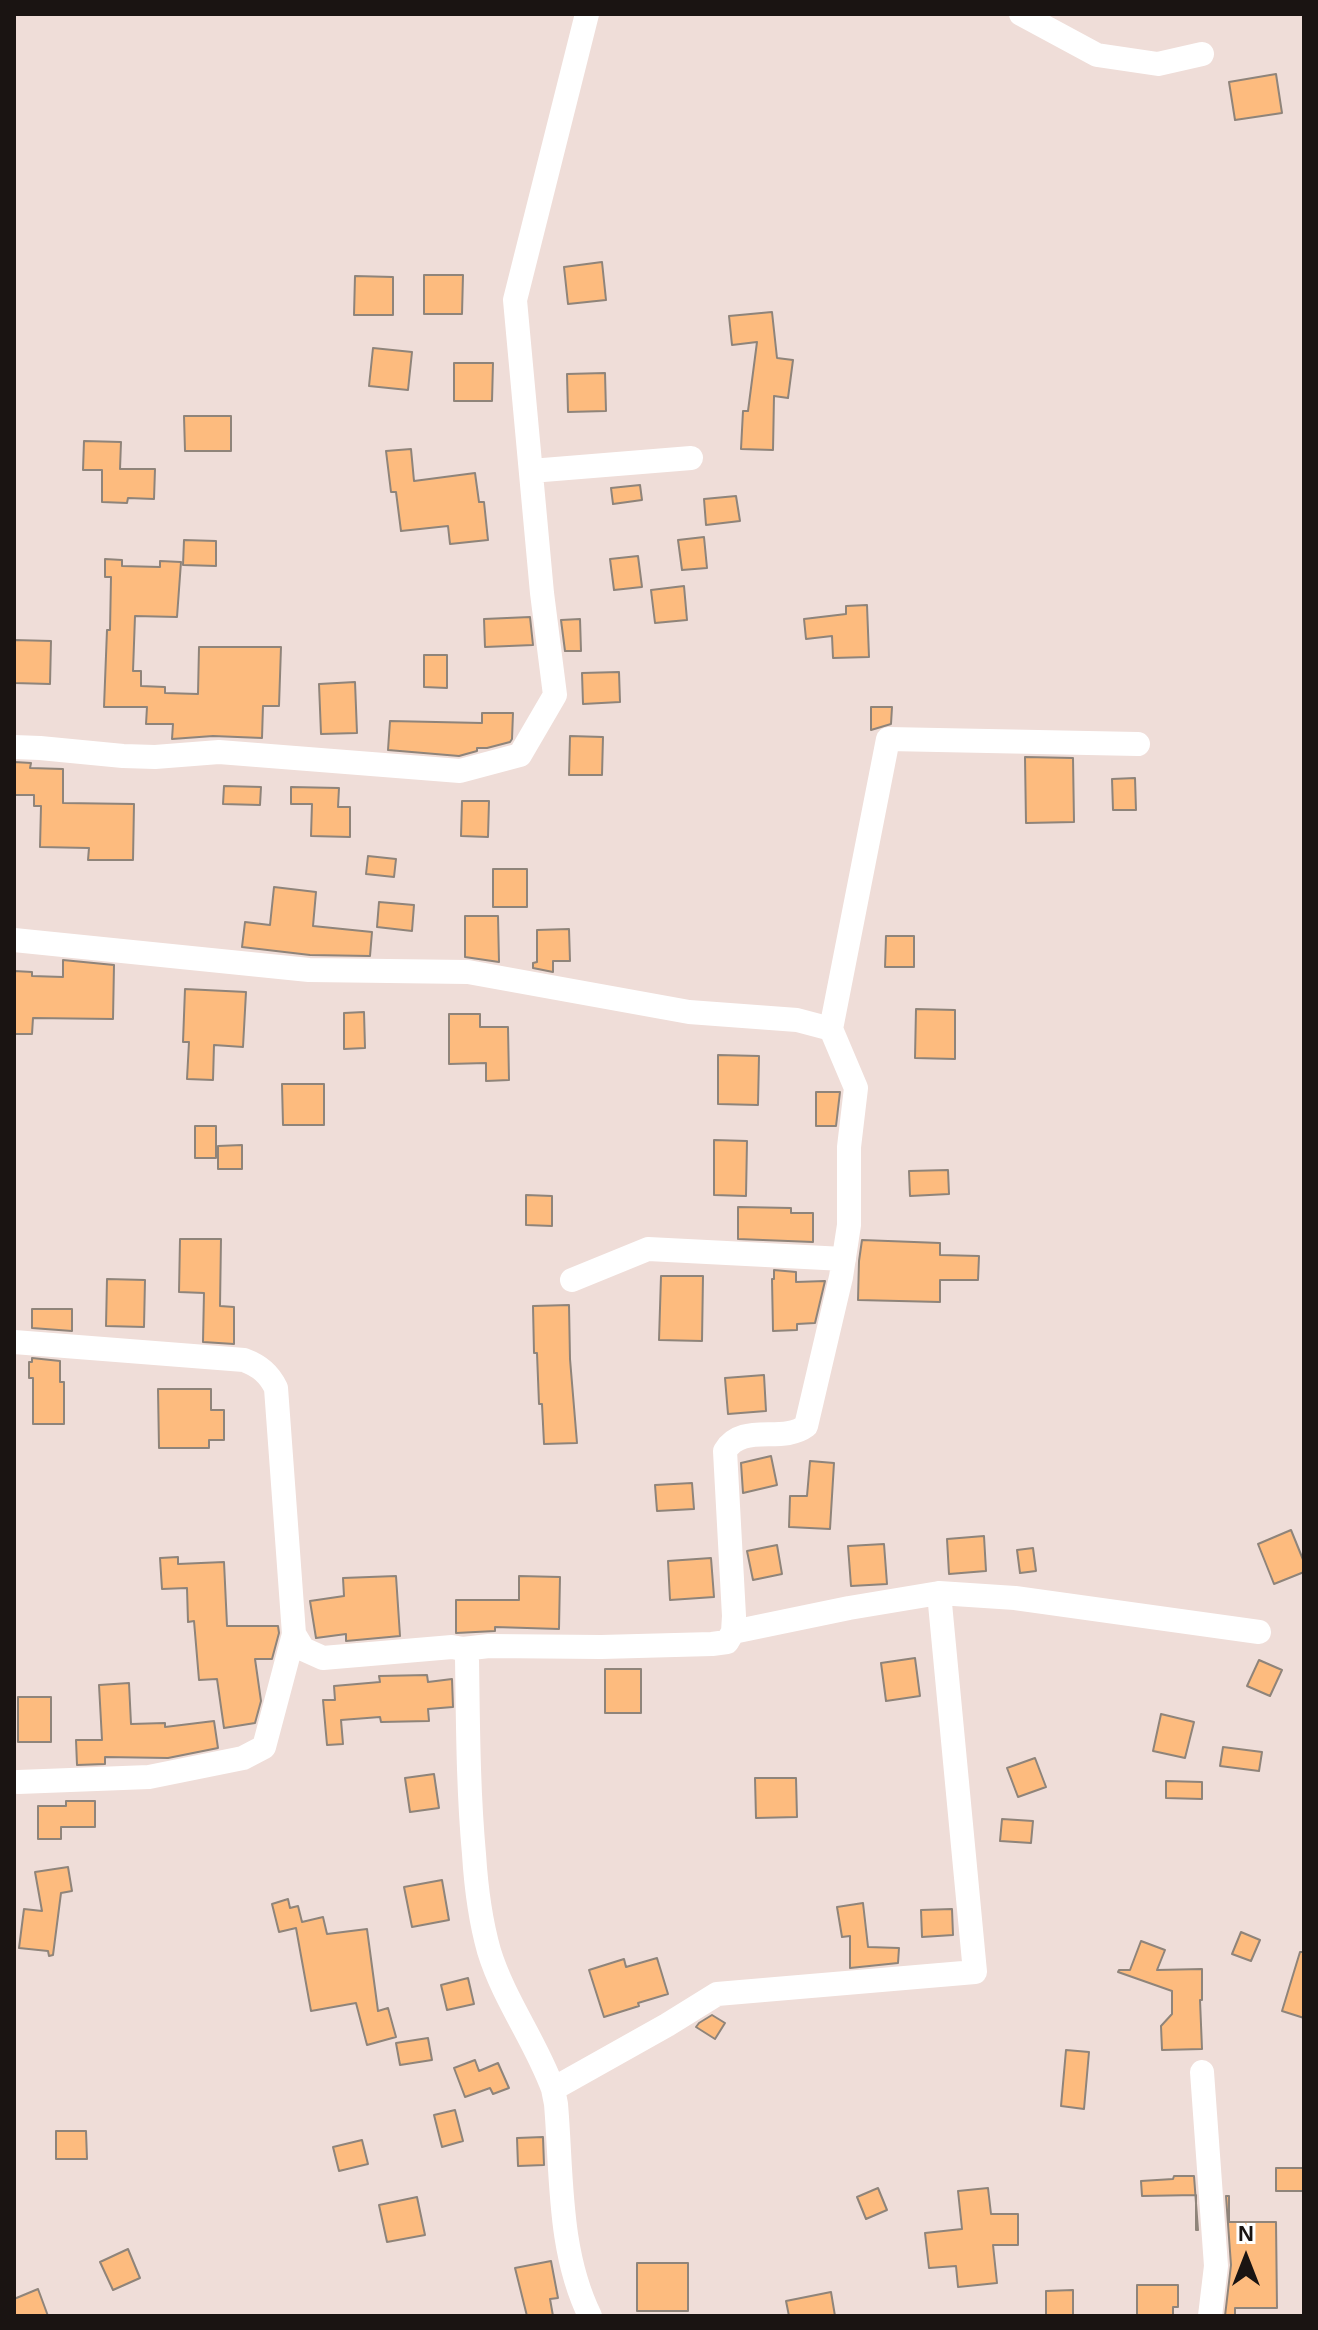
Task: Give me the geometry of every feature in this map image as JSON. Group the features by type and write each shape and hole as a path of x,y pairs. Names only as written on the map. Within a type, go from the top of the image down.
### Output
{"street":[{"path":"14,747 155,757 219,752 460,771 520,755 555,695 542,593 515,300 587,14"},
{"path":"1021,14 1097,55 1158,64 1202,54"},
{"path":"531,471 691,458"},
{"path":"294,1634 303,1649 323,1658 452,1647 601,1647 727,1642 733,1632 734,1616 725,1451 740,1437 789,1434 806,1426 844,1259 849,1225 849,1147 856,1088 831,1029 888,739 1138,744"},
{"path":"14,940 309,970 468,972 689,1012 797,1020 831,1029"},
{"path":"572,1280 648,1249 844,1259"},
{"path":"14,1342 244,1360 264,1370 276,1388 278,1399 294,1634 264,1747 243,1758 149,1777 15,1786"},
{"path":"733,1632 939,1593 1015,1598 1259,1632"},
{"path":"553,2089 717,1994 975,1972 939,1593"},
{"path":"463,1649 467,1658 470,1816 476,1885 484,1929 501,1983 553,2089 567,2249 573,2275 590,2316"},
{"path":"1202,2072 1216,2266 1210,2316"}],"building":[{"path":"1276,74 1282,113 1235,120 1229,82"},
{"path":"602,262 606,300 568,304 564,267"},
{"path":"424,275 463,275 462,314 424,314"},
{"path":"355,276 393,277 393,315 354,315"},
{"path":"772,312 777,358 793,360 788,398 774,396 773,450 741,449 743,411 748,411 757,342 732,345 729,316"},
{"path":"373,348 412,352 408,390 369,386"},
{"path":"454,363 493,363 492,401 454,401"},
{"path":"605,373 606,411 568,412 567,374"},
{"path":"184,416 231,416 231,451 185,451"},
{"path":"84,441 121,442 120,469 155,469 154,499 128,498 127,503 102,502 102,470 83,470"},
{"path":"411,449 414,481 475,473 479,502 484,502 488,540 450,544 448,526 401,531 396,492 391,492 386,451"},
{"path":"640,485 642,500 613,504 611,488"},
{"path":"736,496 740,521 706,525 704,499"},
{"path":"704,537 707,568 682,570 678,540"},
{"path":"184,540 216,541 216,566 183,565"},
{"path":"638,556 642,587 614,590 610,559"},
{"path":"105,559 122,560 122,566 160,567 160,561 181,562 177,617 135,616 133,671 141,671 141,686 165,687 165,693 198,694 199,647 281,647 279,706 263,706 262,738 213,736 172,739 173,724 146,724 147,707 104,707 111,577 105,577"},
{"path":"684,586 687,620 655,623 651,590"},
{"path":"867,605 869,657 833,658 832,636 806,639 804,619 846,614 846,606"},
{"path":"530,617 533,645 485,647 484,619"},
{"path":"580,619 581,651 565,651 561,620"},
{"path":"14,640 51,641 50,684 14,683"},
{"path":"424,655 447,655 447,688 424,687"},
{"path":"619,672 620,702 583,704 582,673"},
{"path":"355,682 357,733 321,734 319,684"},
{"path":"871,707 892,707 891,724 871,730"},
{"path":"482,713 513,713 510,742 477,748 477,751 459,756 388,750 390,721 482,723"},
{"path":"570,736 603,737 602,775 569,775"},
{"path":"1025,757 1073,758 1074,822 1026,823"},
{"path":"14,762 31,763 30,768 63,769 63,803 134,804 133,860 88,860 89,848 40,847 41,806 34,806 34,795 14,795"},
{"path":"1135,778 1136,810 1113,810 1112,779"},
{"path":"224,786 261,787 260,805 223,804"},
{"path":"291,787 339,788 338,807 350,807 350,837 311,836 312,804 291,804"},
{"path":"462,801 489,801 488,837 461,836"},
{"path":"368,856 396,859 394,877 366,874"},
{"path":"493,869 527,869 527,907 493,907"},
{"path":"274,887 316,892 313,926 372,932 370,956 310,955 242,947 245,922 270,925"},
{"path":"379,902 414,905 412,931 377,927"},
{"path":"465,916 498,916 499,962 465,957"},
{"path":"569,929 570,961 553,961 553,972 533,968 533,963 537,962 537,930"},
{"path":"886,936 914,936 914,967 885,967"},
{"path":"63,960 114,965 113,1019 33,1018 32,1034 14,1034 14,971 32,972 32,976 63,977"},
{"path":"185,989 246,992 243,1047 214,1045 213,1080 187,1079 189,1042 183,1042"},
{"path":"916,1009 955,1010 955,1059 915,1058"},
{"path":"364,1012 365,1048 344,1049 344,1013"},
{"path":"449,1014 480,1014 480,1027 508,1027 509,1080 486,1081 486,1063 449,1064"},
{"path":"718,1055 759,1056 758,1105 718,1104"},
{"path":"282,1084 324,1084 324,1125 283,1125"},
{"path":"816,1092 840,1092 836,1126 816,1126"},
{"path":"195,1126 216,1126 216,1158 195,1158"},
{"path":"714,1140 747,1141 746,1196 714,1195"},
{"path":"242,1145 242,1169 218,1169 218,1146"},
{"path":"948,1170 949,1194 910,1196 909,1171"},
{"path":"526,1195 552,1196 552,1226 526,1225"},
{"path":"738,1207 791,1208 791,1213 813,1213 813,1242 738,1239"},
{"path":"180,1239 221,1239 220,1306 234,1307 234,1344 203,1342 204,1293 179,1292"},
{"path":"862,1240 940,1243 940,1255 979,1256 978,1280 940,1280 940,1302 858,1300"},
{"path":"774,1270 796,1272 796,1282 825,1281 815,1323 797,1324 797,1330 773,1331"},
{"path":"661,1276 703,1276 702,1341 659,1340"},
{"path":"107,1279 145,1280 144,1327 106,1326"},
{"path":"569,1305 577,1443 544,1444 537,1353 534,1353 533,1306"},
{"path":"32,1309 72,1309 72,1331 32,1328"},
{"path":"32,1358 60,1361 60,1382 64,1382 64,1424 33,1424 33,1378 29,1378"},
{"path":"764,1375 766,1411 728,1414 725,1378"},
{"path":"158,1389 211,1389 211,1410 224,1410 224,1440 209,1440 209,1448 159,1448"},
{"path":"771,1456 777,1485 743,1493 741,1463"},
{"path":"810,1461 834,1463 830,1529 789,1527 790,1496 807,1496"},
{"path":"692,1483 694,1509 657,1511 655,1485"},
{"path":"1291,1530 1304,1562 1304,1572 1274,1584 1258,1544"},
{"path":"984,1536 986,1571 949,1574 947,1539"},
{"path":"884,1544 887,1584 851,1586 848,1546"},
{"path":"777,1545 782,1574 753,1580 747,1551"},
{"path":"1033,1548 1036,1571 1020,1573 1017,1550"},
{"path":"178,1557 178,1564 224,1562 227,1626 278,1626 272,1659 255,1659 261,1701 255,1723 224,1728 217,1679 199,1680 194,1621 188,1622 187,1588 162,1589 160,1558"},
{"path":"711,1558 714,1597 670,1600 668,1561"},
{"path":"396,1576 400,1636 346,1641 346,1634 316,1638 310,1601 344,1596 343,1578"},
{"path":"519,1576 560,1577 559,1629 495,1627 495,1631 456,1633 456,1600 519,1600"},
{"path":"915,1658 920,1696 886,1701 881,1663"},
{"path":"1259,1660 1282,1670 1270,1696 1247,1686"},
{"path":"605,1669 641,1669 641,1713 605,1713"},
{"path":"427,1675 428,1682 452,1679 453,1707 428,1709 429,1721 381,1722 380,1717 341,1720 343,1744 327,1745 323,1700 335,1700 334,1686 380,1682 379,1676"},
{"path":"129,1683 131,1724 165,1723 165,1727 214,1721 218,1748 168,1758 105,1757 105,1764 77,1765 76,1740 102,1740 99,1685"},
{"path":"18,1697 51,1697 51,1742 18,1742"},
{"path":"1161,1714 1194,1722 1185,1758 1153,1751"},
{"path":"1223,1747 1262,1752 1259,1771 1220,1766"},
{"path":"1035,1758 1046,1787 1018,1797 1007,1768"},
{"path":"434,1774 439,1808 410,1812 405,1778"},
{"path":"755,1778 796,1778 797,1817 756,1818"},
{"path":"1166,1781 1202,1782 1202,1799 1166,1798"},
{"path":"66,1801 95,1801 95,1827 61,1827 61,1839 38,1839 38,1806 66,1806"},
{"path":"1002,1819 1033,1821 1031,1843 1000,1841"},
{"path":"68,1867 72,1891 61,1893 53,1955 49,1956 48,1951 19,1948 24,1909 42,1911 35,1872"},
{"path":"442,1880 449,1920 412,1927 404,1887"},
{"path":"288,1899 290,1908 298,1906 302,1922 323,1917 327,1934 367,1929 378,2011 388,2008 396,2037 367,2045 356,2003 311,2011 296,1928 279,1932 272,1904"},
{"path":"863,1903 868,1947 899,1948 898,1963 850,1968 850,1936 842,1937 837,1907"},
{"path":"952,1909 953,1935 922,1937 921,1910"},
{"path":"1241,1932 1260,1940 1251,1961 1232,1954"},
{"path":"1141,1941 1165,1950 1157,1970 1202,1969 1202,2049 1162,2050 1161,2026 1172,2014 1172,1991 1118,1972 1130,1970"},
{"path":"1300,1952 1304,1952 1304,2018 1282,2011"},
{"path":"657,1958 668,1994 604,2017 589,1970 624,1959 626,1967"},
{"path":"468,1978 474,2004 447,2010 441,1985"},
{"path":"712,2015 725,2023 715,2039 696,2027"},
{"path":"428,2038 432,2060 400,2065 396,2043"},
{"path":"1066,2050 1089,2052 1084,2109 1061,2106"},
{"path":"475,2060 479,2071 498,2063 509,2088 493,2094 490,2088 465,2097 454,2068"},
{"path":"455,2110 463,2141 442,2147 434,2115"},
{"path":"56,2131 86,2131 87,2159 56,2159"},
{"path":"543,2137 544,2165 518,2166 517,2138"},
{"path":"362,2140 368,2164 339,2171 333,2147"},
{"path":"1276,2168 1304,2168 1304,2191 1276,2191"},
{"path":"1174,2176 1194,2176 1195,2195 1142,2196 1141,2181 1173,2179"},
{"path":"878,2188 887,2210 866,2219 857,2197"},
{"path":"988,2188 991,2214 1018,2214 1018,2245 993,2245 997,2283 958,2287 956,2266 929,2268 925,2233 962,2229 958,2191"},
{"path":"1226,2196 1229,2196 1229,2222 1276,2222 1277,2308 1235,2308 1235,2316 1225,2316 1231,2265"},
{"path":"417,2197 425,2235 387,2242 379,2205"},
{"path":"128,2249 140,2278 113,2290 100,2262"},
{"path":"551,2261 558,2298 550,2299 553,2316 527,2316 515,2268"},
{"path":"637,2263 688,2263 688,2311 637,2311"},
{"path":"1137,2285 1178,2285 1178,2307 1173,2307 1173,2316 1137,2316"},
{"path":"38,2289 48,2316 14,2316 14,2299"},
{"path":"1073,2290 1073,2316 1046,2316 1046,2291"},
{"path":"831,2292 835,2316 789,2316 786,2301"}]}
